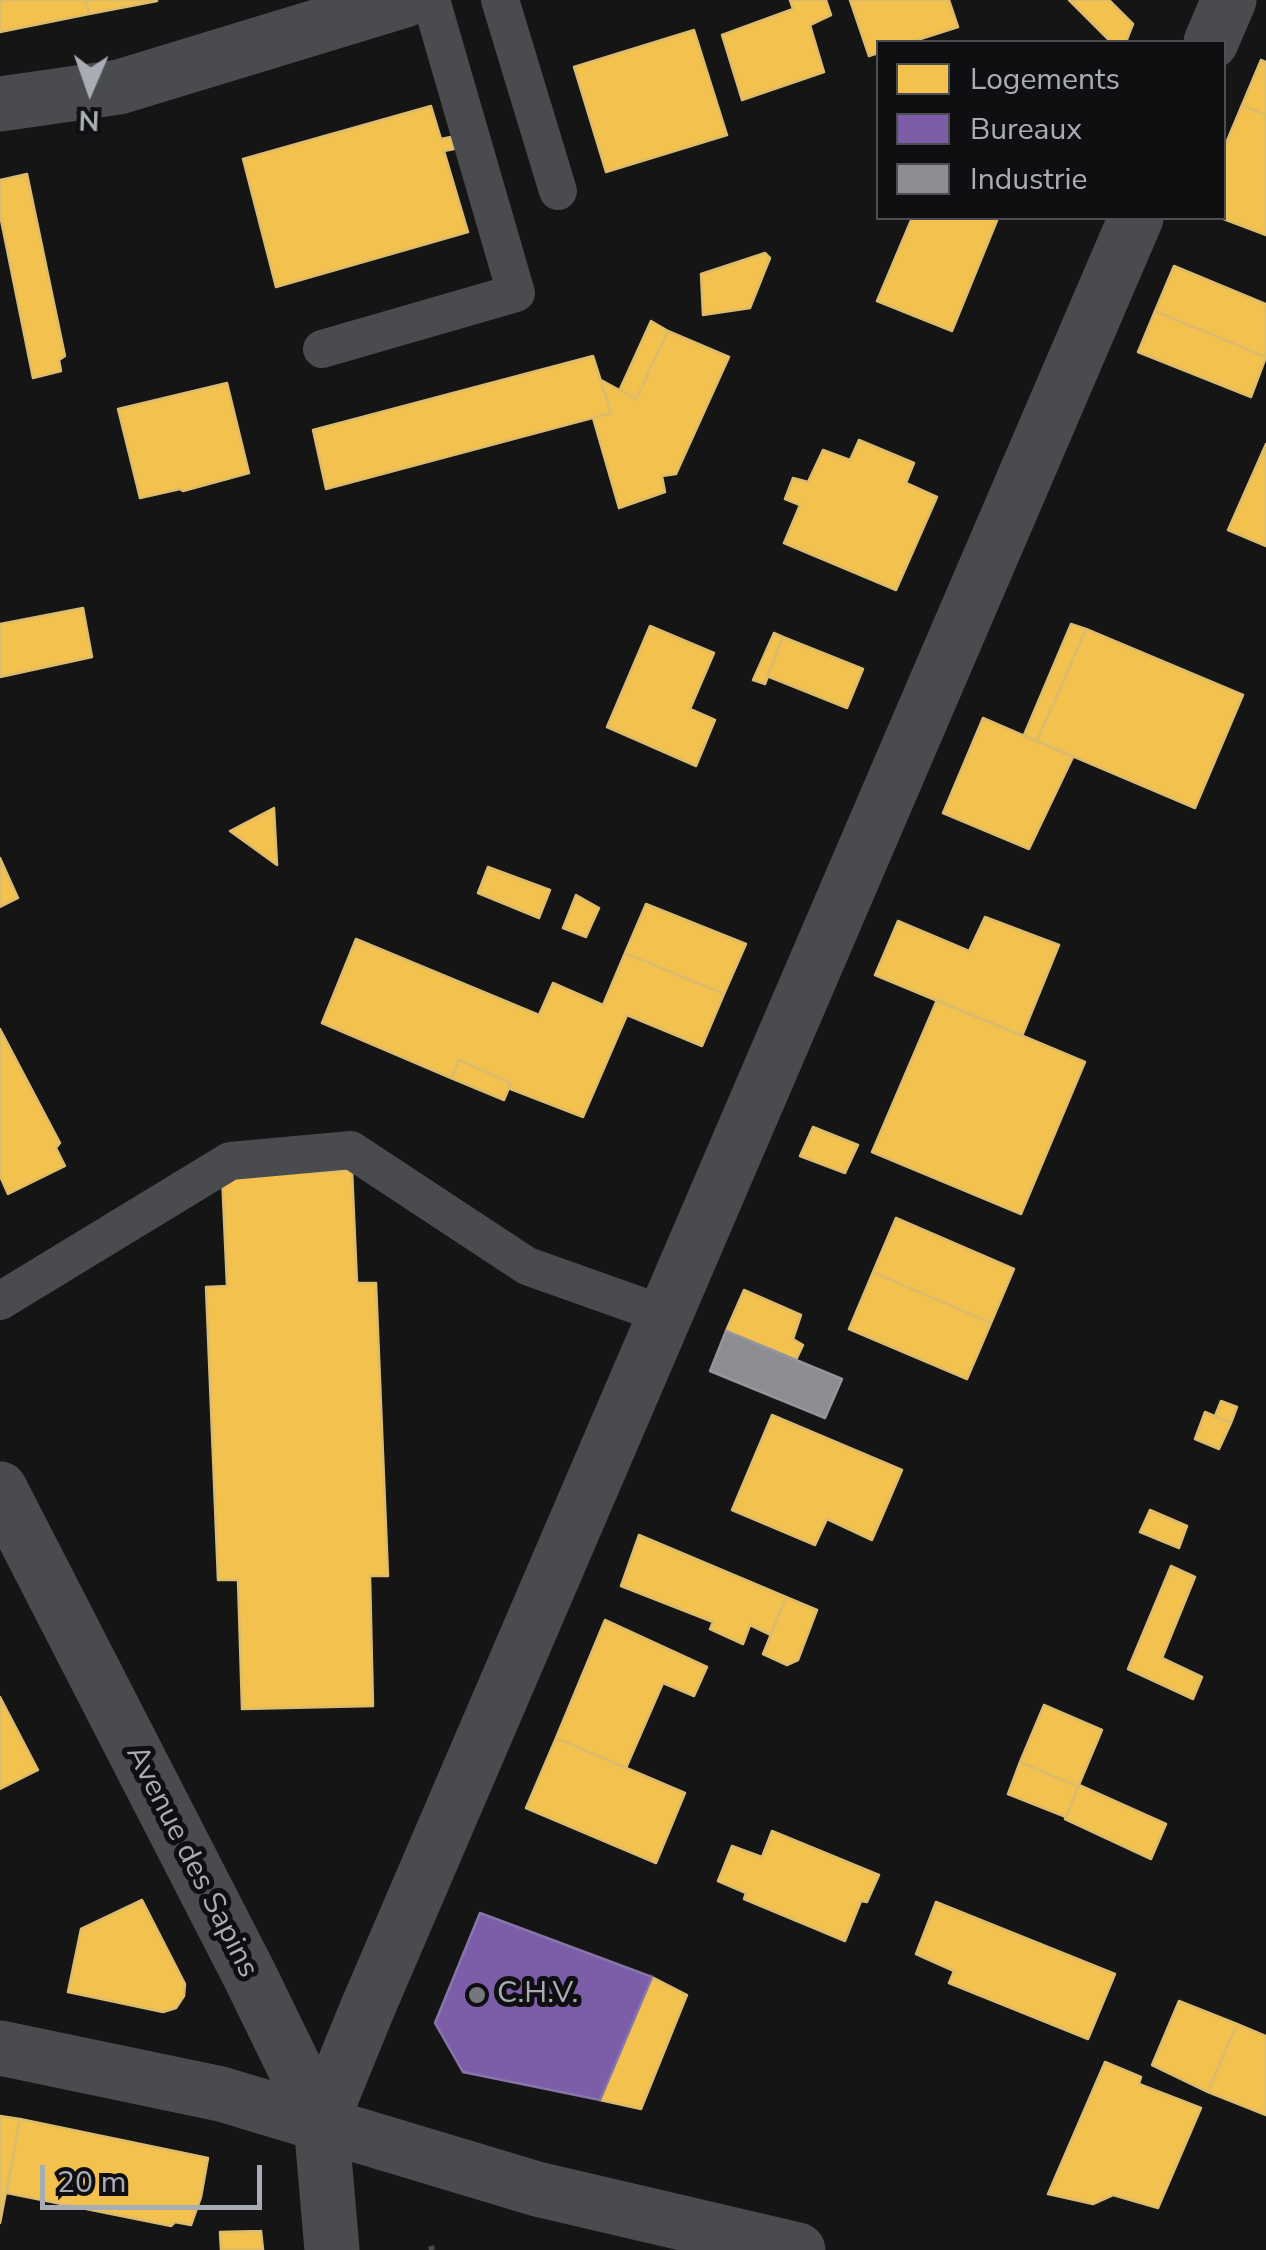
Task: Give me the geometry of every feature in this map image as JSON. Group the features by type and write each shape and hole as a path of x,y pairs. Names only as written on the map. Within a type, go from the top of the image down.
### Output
{"street":[{"path":"0,104 119,87 406,0"},
{"path":"1212,40 1229,0"},
{"path":"322,2122 1135,220"},
{"name":"Avenue des Sapins","path":"0,1489 322,2122 332,2250"},
{"path":"0,2048 220,2094 537,2189 798,2250"}],"lane":[{"path":"322,349 516,293 431,0"},
{"path":"500,0 558,191"},
{"path":"0,1301 230,1160 350,1150 526,1266 665,1315"}],"building: Logements":[{"path":"0,0 85,0 89,14 0,32"},
{"path":"85,0 157,0 157,1 89,14"},
{"path":"790,0 826,0 831,15 810,25 824,72 742,100 722,35 793,9"},
{"path":"850,0 949,0 958,27 917,40 876,40 876,54 869,56"},
{"path":"1069,0 1109,0 1133,24 1127,40 1109,40"},
{"path":"694,30 727,135 606,172 574,67"},
{"path":"1261,60 1266,62 1266,115 1242,105"},
{"path":"1242,105 1266,115 1266,235 1226,220 1226,143"},
{"path":"431,106 441,139 451,137 454,149 444,151 468,232 276,287 243,159"},
{"path":"27,174 65,356 59,360 61,371 33,378 0,215 0,180"},
{"path":"911,220 997,220 952,331 877,301"},
{"path":"765,253 770,258 750,308 703,315 701,274"},
{"path":"1174,266 1266,304 1266,357 1155,311"},
{"path":"1155,311 1266,357 1251,397 1138,352"},
{"path":"651,321 668,331 636,399 620,389"},
{"path":"668,331 729,357 676,474 662,476 665,492 619,508 593,418 611,413 601,380 636,399"},
{"path":"593,356 611,413 326,489 313,430"},
{"path":"227,383 249,473 140,498 118,409"},
{"path":"859,440 914,463 906,483 937,497 896,590 784,543 800,505 785,499 793,478 808,482 823,450 850,460"},
{"path":"1266,444 1266,546 1228,530"},
{"path":"83,608 92,657 0,677 0,624"},
{"path":"1071,624 1086,629 1037,741 1024,735"},
{"path":"650,626 714,653 690,709 715,720 696,766 607,727"},
{"path":"1086,629 1243,695 1195,808 1037,741"},
{"path":"774,633 783,637 765,684 753,680"},
{"path":"783,637 863,669 847,708 767,676"},
{"path":"983,718 1073,757 1029,849 943,813"},
{"path":"274,808 277,865 230,831"},
{"path":"0,858 18,898 0,907"},
{"path":"488,867 550,890 539,918 478,893"},
{"path":"576,895 599,908 586,937 563,928"},
{"path":"646,904 746,944 724,994 625,953"},
{"path":"985,917 1059,945 1022,1036 875,975 898,921 969,951"},
{"path":"356,939 539,1015 553,983 603,1005 625,953 724,994 702,1046 627,1015 583,1117 508,1088 511,1083 459,1060 451,1078 322,1023"},
{"path":"937,1000 1085,1062 1021,1214 872,1152"},
{"path":"0,1029 60,1143 56,1148 65,1166 8,1194 0,1176"},
{"path":"459,1060 511,1083 504,1100 451,1078"},
{"path":"813,1127 858,1145 845,1173 800,1156"},
{"path":"304,1163 306,1173 352,1170 357,1283 376,1283 388,1576 370,1576 373,1706 242,1709 238,1580 218,1580 206,1287 227,1286 222,1175"},
{"path":"896,1218 1014,1269 991,1323 873,1272"},
{"path":"873,1272 991,1323 967,1379 849,1329"},
{"path":"744,1290 801,1315 793,1339 803,1345 796,1360 726,1331"},
{"path":"1221,1401 1237,1407 1231,1423 1215,1416"},
{"path":"1205,1412 1231,1423 1219,1449 1195,1439"},
{"path":"772,1415 902,1470 872,1540 827,1519 815,1545 732,1510"},
{"path":"1150,1510 1187,1526 1179,1548 1140,1532"},
{"path":"639,1535 786,1597 771,1635 750,1625 743,1644 710,1629 713,1622 621,1586"},
{"path":"1171,1566 1195,1577 1162,1658 1202,1677 1193,1699 1128,1669"},
{"path":"786,1597 817,1610 798,1660 787,1665 763,1654"},
{"path":"605,1620 707,1667 694,1696 663,1683 626,1768 556,1738"},
{"path":"0,1697 38,1770 0,1789"},
{"path":"1044,1705 1102,1730 1078,1787 1020,1762"},
{"path":"556,1738 685,1793 656,1863 526,1808"},
{"path":"1020,1762 1078,1787 1066,1817 1008,1794"},
{"path":"1079,1785 1166,1824 1151,1859 1065,1819"},
{"path":"772,1831 879,1875 867,1902 861,1901 845,1941 744,1899 746,1893 718,1881 732,1846 762,1857"},
{"path":"142,1900 185,1984 184,1996 176,2008 163,2012 68,1992 81,1929"},
{"path":"936,1902 1115,1974 1088,2039 949,1983 954,1971 916,1954"},
{"path":"652,1977 687,1995 641,2109 600,2100"},
{"path":"1179,2001 1237,2024 1208,2092 1152,2065"},
{"path":"1237,2024 1266,2036 1266,2115 1208,2092"},
{"path":"1105,2062 1141,2077 1139,2084 1201,2108 1158,2208 1113,2195 1093,2204 1048,2194"},
{"path":"0,2116 20,2119 0,2223"},
{"path":"20,2119 208,2158 191,2225 175,2222 171,2226 7,2193"},
{"path":"261,2231 263,2250 221,2250 220,2232"}],"building: Bureaux":[{"path":"480,1913 652,1977 600,2100 463,2072 435,2023"}],"building: Industrie":[{"path":"726,1331 842,1379 825,1418 710,1371"}],"place":[{"name":"C.H.V.","path":"477,1995"}]}
